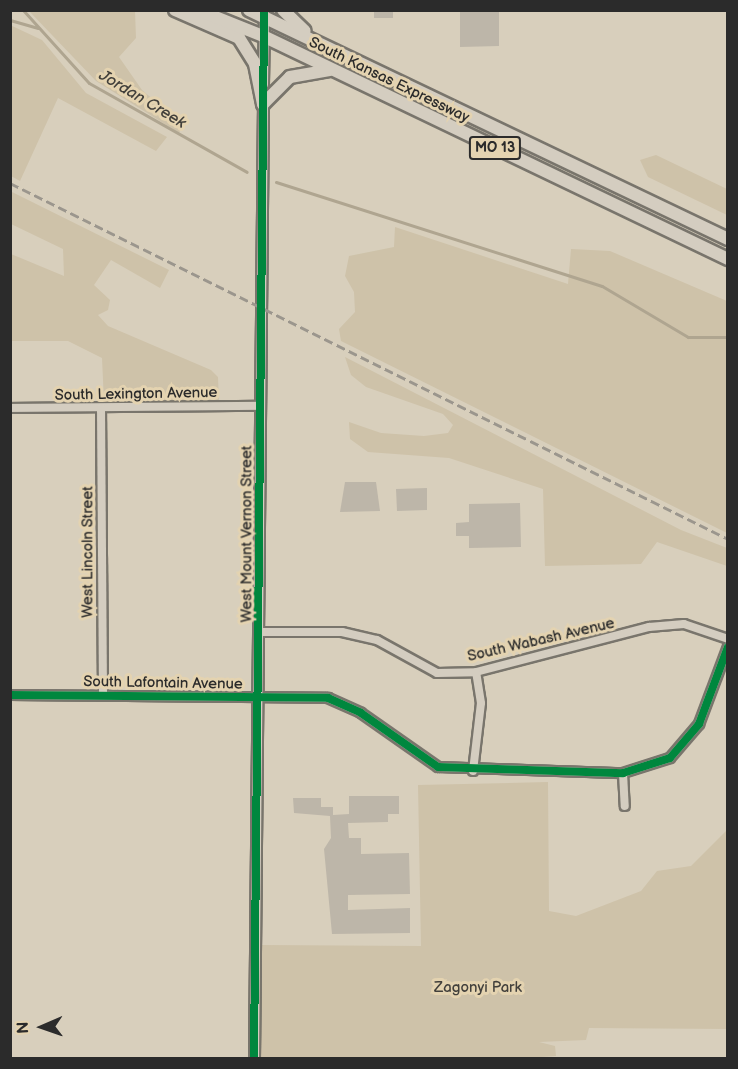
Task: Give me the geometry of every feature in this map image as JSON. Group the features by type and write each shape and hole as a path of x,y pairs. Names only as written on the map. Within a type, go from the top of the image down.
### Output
{"main road":[{"path":"175,10 238,38 255,64 263,104"},
{"name":"South Kansas Expressway","path":"198,10 264,36 728,259"},
{"name":"South Kansas Expressway","path":"249,10 264,14 328,48 728,239"},
{"path":"283,10 328,48"},
{"path":"263,104 277,86 296,74 334,70"}],"street":[{"name":"West Mount Vernon Street","path":"254,1059 260,632 264,14"},
{"name":"South Lexington Avenue","path":"10,408 261,406"},
{"name":"West Lincoln Street","path":"101,408 103,695"},
{"name":"South Wabash Avenue","path":"260,632 342,632 377,640 437,673 476,672 649,627 684,624 728,639"},
{"name":"South Lafontain Avenue","path":"10,695 328,698 362,713 438,767 473,771 623,772 670,758 699,724 728,647"},
{"path":"473,771 481,703 476,672"},
{"path":"623,772 626,806"}],"green space":[{"path":"29,11 135,11 136,38 119,57 142,90 183,125 179,133 96,81"},
{"path":"10,25 42,40 86,93 167,137 156,151 58,98 20,181 11,176"},
{"path":"656,155 727,189 727,215 648,177 640,160"},
{"path":"10,191 169,270 160,288 111,260 94,285 110,300 108,310 98,315 108,326 211,370 218,377 219,403 104,402 102,358 68,341 11,341 11,254 64,276 63,249 11,224"},
{"path":"395,227 568,284 571,249 610,251 727,301 727,533 341,341 339,329 355,312 354,292 345,276 349,256 394,247"},
{"path":"345,357 681,530 727,548 727,566 657,542 641,564 545,566 543,489 449,458 368,452 350,439 349,422 381,433 424,436 448,433 453,425 443,414 366,387 351,375"},
{"name":"Zagonyi Park","path":"548,782 549,911 576,916 641,891 657,871 691,866 727,830 727,1029 589,1028 586,1040 539,1042 555,1046 556,1056 528,1058 259,1058 260,945 421,946 418,785"}],"building":[{"path":"374,10 393,10 393,18 374,18"},
{"path":"460,10 499,10 499,46 460,47"},
{"path":"345,482 376,482 380,511 340,512"},
{"path":"427,488 427,510 397,511 396,489"},
{"path":"520,503 521,547 469,548 469,536 456,536 456,523 469,522 469,504"},
{"path":"349,796 399,796 399,814 388,814 388,822 348,823 349,838 361,838 361,854 409,853 410,894 348,895 348,910 410,908 410,933 332,934 324,849 331,838 330,816 294,813 293,798 321,798 321,807 333,807 333,815 349,814"}],"waterway":[{"name":"Jordan Creek","path":"23,10 89,83 247,172"},
{"name":"Jordan Creek","path":"10,20 38,28"},
{"path":"276,182 602,286 688,337 728,337"}],"railway":[{"path":"10,183 728,539"}],"cycle path":[{"path":"254,1058 264,10"},
{"path":"10,695 328,698 361,713 438,767 623,773 670,758 699,724 728,647"}]}
